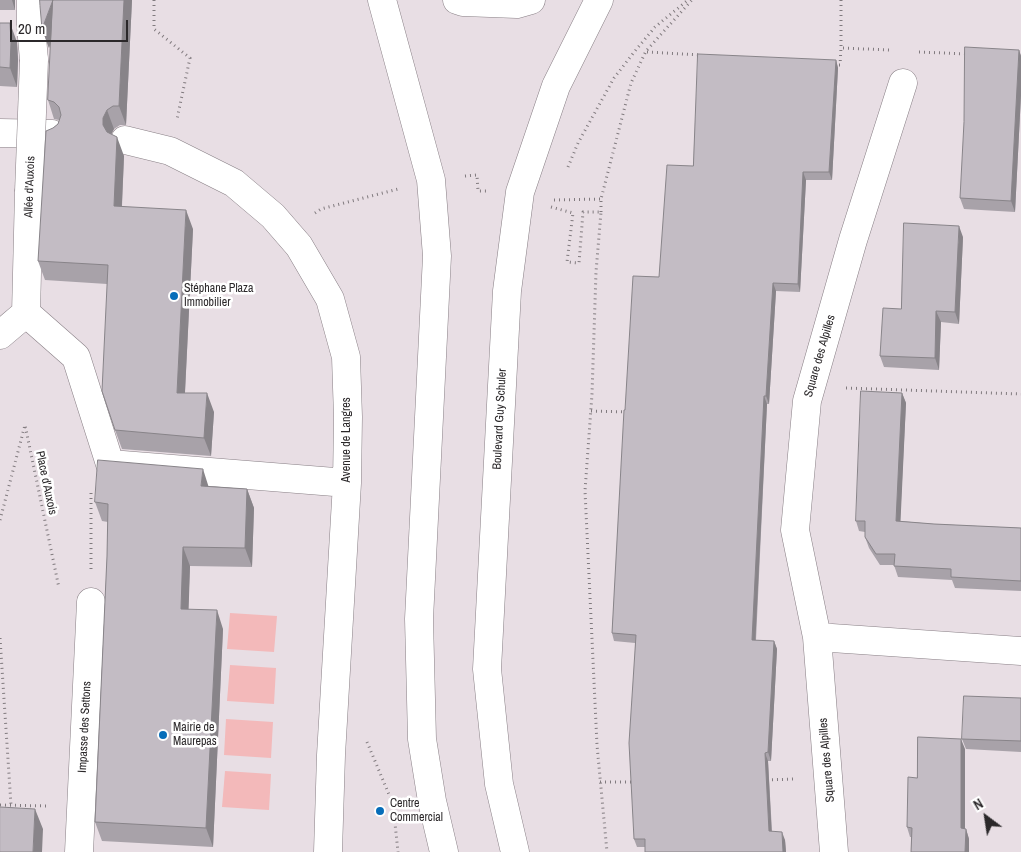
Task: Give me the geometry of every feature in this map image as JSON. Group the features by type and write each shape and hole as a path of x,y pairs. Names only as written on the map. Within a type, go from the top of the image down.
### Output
{"street":[{"path":"382,0 431,180 437,256 419,619 422,739 432,801 444,852"},
{"path":"457,0 463,2 517,4 531,0"},
{"name":"Boulevard Guy Schuler","path":"515,852 500,784 487,669 507,291 520,192 556,86 599,0"},
{"name":"Allée d'Auxois","path":"24,17 34,60 26,313"},
{"name":"Square des Alpilles","path":"834,852 817,637 794,530 806,401 853,240 903,83"},
{"path":"0,133 52,134"},
{"name":"Avenue de Langres","path":"125,140 170,151 234,183 273,216 298,246 330,300 346,357 348,417 347,483 332,745 328,852"},
{"path":"0,335 26,313 76,357 110,464 347,483"},
{"name":"Impasse des Settons","path":"79,852 90,612"},
{"path":"817,637 1021,651"}],"path":[{"path":"154,0 154,29 190,58 170,151"},
{"path":"567,167 578,142 614,78 655,27 688,0"},
{"path":"607,852 597,745 585,491 591,411 596,272 601,199 631,83 646,52 692,0"},
{"path":"831,65 840,65 841,0"},
{"path":"841,48 896,50"},
{"path":"646,52 704,56"},
{"path":"912,52 973,54"},
{"path":"557,192 551,207 573,213 567,262 579,263 583,212 601,212"},
{"path":"553,200 601,199"},
{"path":"811,387 1021,394"},
{"path":"591,411 630,412"},
{"name":"Place d'Auxois","path":"0,520 25,425 65,615 90,612"},
{"path":"90,612 91,456 102,437"},
{"path":"0,638 11,805"},
{"path":"364,733 393,804 398,852"},
{"path":"760,780 829,779"},
{"path":"600,782 640,781"},
{"path":"0,805 81,808"}],"shaded area":[{"path":"230,613 277,616 274,652 227,649"},
{"path":"230,665 276,668 274,704 227,701"},
{"path":"226,719 273,722 271,758 224,755"},
{"path":"225,771 271,774 269,810 222,807"}],"building":[{"path":"40,0 53,0 42,29 40,6"},
{"path":"53,0 124,0 119,106 113,106 107,110 103,118 103,125 107,132 117,137 114,206 186,210 177,393 207,393 204,438 115,430 102,391 108,265 38,261 46,131 58,124 61,115 59,107 54,102 48,100"},
{"path":"0,23 10,23 10,68 0,67"},
{"path":"965,47 1019,50 1011,201 960,198"},
{"path":"698,54 836,60 829,172 803,172 798,284 773,283 766,396 764,396 752,640 774,641 768,752 765,753 769,831 782,832 783,852 645,852 645,839 634,839 629,743 636,635 612,633 633,276 659,277 667,165 693,166"},
{"path":"904,223 959,226 955,312 936,311 935,358 880,356 883,308 901,309"},
{"path":"861,391 902,393 896,521 1021,528 1021,581 951,577 951,569 894,566 895,554 876,554 865,537 865,521 856,521"},
{"path":"98,460 203,469 201,486 247,489 245,548 183,547 181,609 217,610 206,828 95,822 108,504 95,502"},
{"path":"964,696 1021,698 1021,741 962,739"},
{"path":"918,737 961,739 961,828 966,829 965,852 911,852 912,828 907,827 908,777 917,778"},
{"path":"0,807 35,809 33,852 0,852"}],"place":[{"name":"Stéphane Plaza Immobilier","path":"174,296"},
{"name":"Mairie de Maurepas","path":"163,735"},
{"name":"Centre Commercial","path":"380,811"}]}
